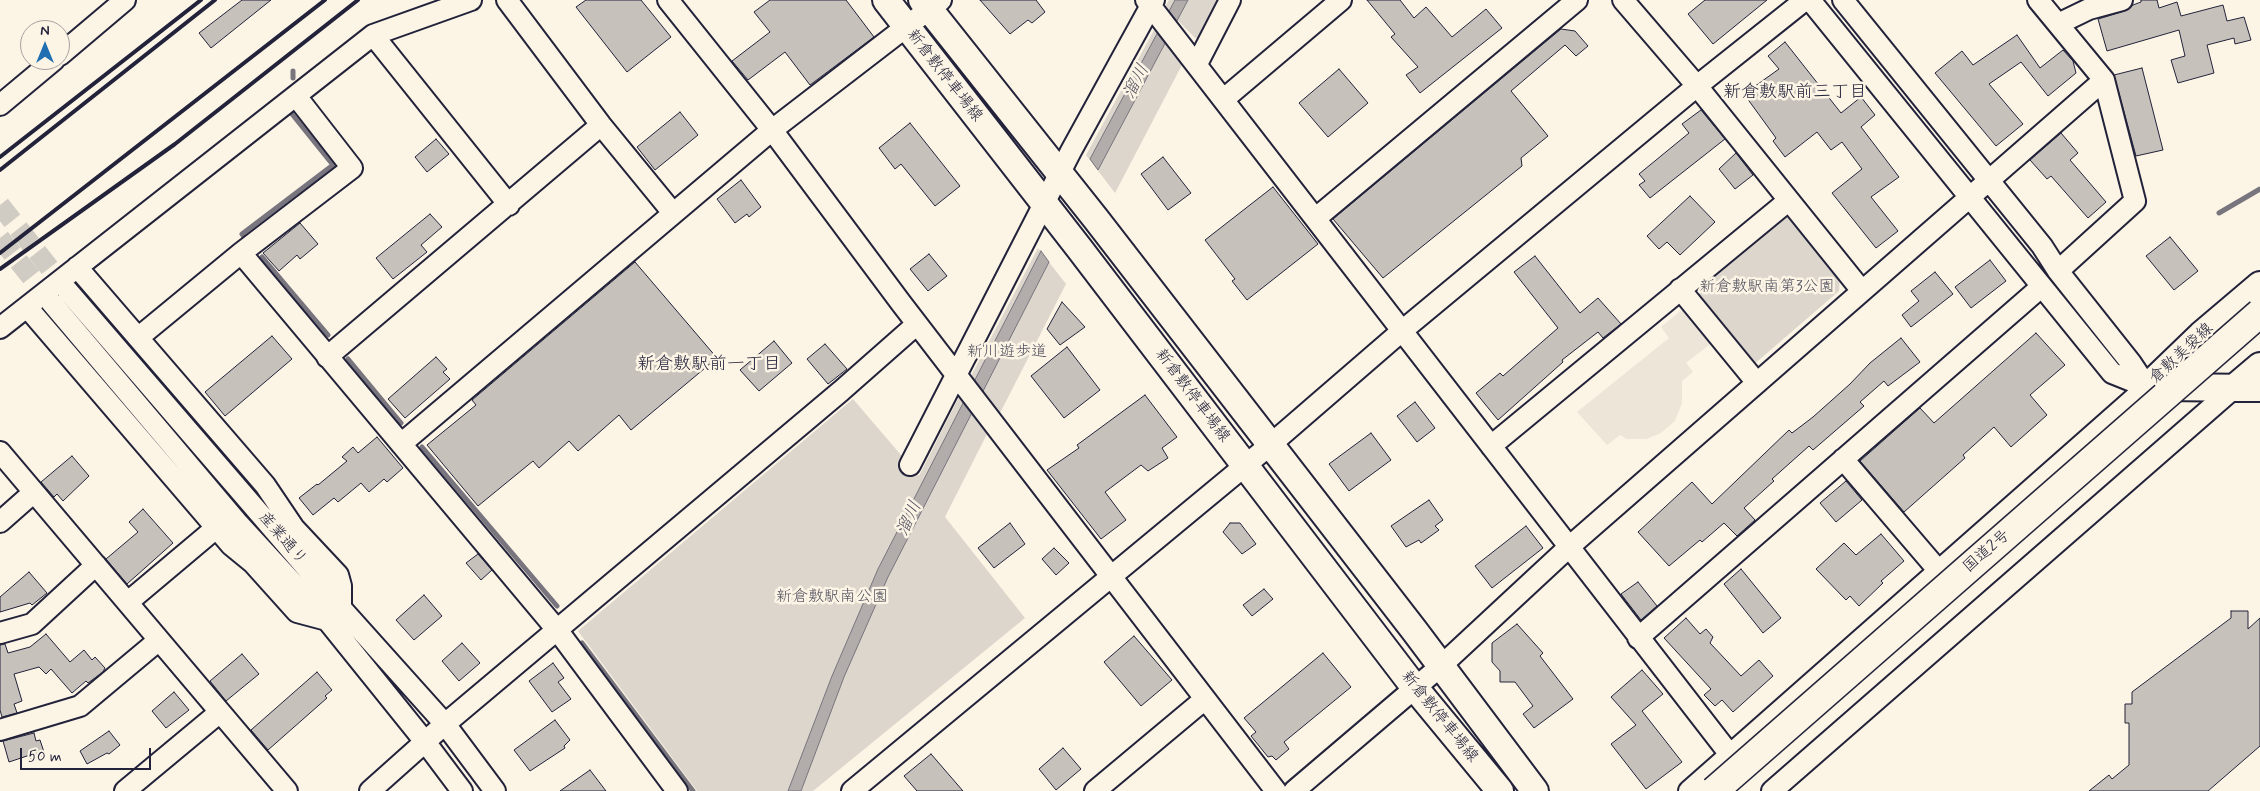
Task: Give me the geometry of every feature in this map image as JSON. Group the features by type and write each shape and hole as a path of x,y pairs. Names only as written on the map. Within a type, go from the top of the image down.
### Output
{"highway":[{"name":"国道2号","path":"1714,791 2260,313"}],"main road":[{"name":"新倉敷停車場線","path":"886,0 1415,688 1500,791"},
{"name":"新倉敷停車場線","path":"930,3 1060,174 1442,665 1535,791"},
{"name":"倉敷美袋線","path":"2157,387 2202,335 2260,285"},
{"path":"2234,388 2260,366"},
{"name":"倉敷美袋線","path":"2157,387 2260,388"}],"street":[{"path":"70,47 125,0"},
{"path":"0,328 373,35 471,0"},
{"path":"507,0 601,125 673,213"},
{"path":"668,0 772,130 917,324 1276,791"},
{"path":"1197,64 1230,0"},
{"path":"1224,99 1341,0"},
{"path":"1316,218 1576,0"},
{"path":"1623,0 1696,86 1862,291"},
{"path":"852,791 872,785 1110,575 1270,445 1403,330 1696,86 1805,0"},
{"path":"1810,0 1969,196 2040,288 2112,373 2157,387"},
{"path":"1843,0 2042,246 2058,271 2131,363 2157,387"},
{"path":"2038,0 2104,80 2135,201 2058,271"},
{"path":"2058,24 2087,5 2122,0"},
{"path":"401,444 772,130 907,27 930,3"},
{"path":"910,465 962,381 1044,205 1153,6 1638,638 1731,756"},
{"path":"373,35 508,205"},
{"path":"0,105 42,70"},
{"path":"1294,791 1442,665 1569,547 1987,180 2104,80"},
{"path":"139,337 241,253 352,168 296,96"},
{"path":"327,356 601,125"},
{"path":"1491,446 1788,201"},
{"path":"241,253 558,631 677,791"},
{"path":"27,307 230,545 252,562 297,612 334,614 341,586 338,575 294,528 265,484 77,267"},
{"path":"1638,638 2040,288"},
{"path":"1680,289 1757,383"},
{"name":"産業通り","path":"59,296 334,614 445,724 495,791"},
{"path":"1689,791 1731,756 1999,516 2157,387 2195,378 2260,321"},
{"path":"370,791 426,743 445,724 558,631 917,324"},
{"path":"1999,516 2031,518 2044,516 2056,509 2147,426 2176,402 2200,388"},
{"path":"1772,791 2234,388"},
{"path":"0,452 287,791"},
{"path":"1843,458 1938,570"},
{"path":"0,522 34,492"},
{"path":"128,602 216,528"},
{"path":"0,633 32,624 96,565"},
{"name":"産業通り","path":"334,614 462,791"},
{"path":"0,730 80,706 159,640"},
{"path":"1095,791 1205,699"},
{"path":"125,791 220,712"}],"shaded area":[{"path":"1683,309 1687,314 1690,311 1714,341 1686,363 1693,372 1682,381 1682,403 1675,421 1661,433 1646,439 1627,439 1620,435 1607,445 1577,412 1669,338 1661,327"}],"green space":[{"path":"1169,0 1220,0 1200,37 1195,38 1165,7"},
{"path":"1154,30 1183,63 1115,193 1086,155"},
{"name":"新倉敷駅南第3公園","path":"1783,212 1840,276 1839,291 1752,366 1688,289"},
{"name":"新川遊歩道","path":"1038,248 1066,284 999,415 971,376"},
{"name":"新倉敷駅南公園","path":"959,397 987,434 945,517 1025,618 813,791 697,791 578,631 853,399 919,476"}],"water":[{"name":"溜川","path":"1175,0 1188,0 1098,170 1090,159"},
{"name":"溜川","path":"1041,251 1049,262 888,577 844,677 801,791 788,791 832,676 878,569"}],"building":[{"path":"242,0 271,0 211,48 199,33"},
{"path":"586,0 641,0 671,37 627,72 576,7"},
{"path":"770,0 846,0 874,37 810,85 785,52 748,80 732,61 770,32 754,12"},
{"path":"980,0 1036,0 1045,12 1032,23 1028,20 1010,34"},
{"path":"1367,0 1400,0 1414,18 1426,7 1452,37 1486,9 1502,28 1420,93 1406,75 1418,67 1391,37 1395,34"},
{"path":"1705,0 1767,0 1713,44 1688,14"},
{"path":"2141,0 2157,0 2159,8 2177,2 2181,16 2223,5 2227,21 2244,17 2251,40 2235,44 2234,38 2207,45 2214,73 2178,83 2171,60 2185,56 2179,30 2107,51 2098,19 2125,11 2141,2"},
{"path":"1561,29 1575,31 1588,46 1576,56 1565,45 1511,91 1548,136 1521,158 1522,166 1383,278 1333,219"},
{"path":"2017,35 2040,68 2063,50 2073,61 2076,73 2048,96 2021,62 1989,84 2023,124 1996,146 1935,73 1962,51 1973,65"},
{"path":"1785,42 1841,113 1861,97 1875,115 1861,127 1899,177 1871,197 1898,231 1876,248 1832,193 1862,169 1842,142 1831,150 1817,132 1785,157 1773,141 1776,138 1744,94 1779,69 1768,56"},
{"path":"2142,68 2163,150 2136,156 2114,75"},
{"path":"1339,69 1368,103 1328,137 1299,103"},
{"path":"1701,110 1725,139 1650,198 1639,185 1645,181 1639,174 1689,133 1682,124"},
{"path":"680,112 698,135 655,170 637,147"},
{"path":"910,123 960,186 935,206 901,164 895,169 879,148"},
{"path":"2061,133 2078,153 2070,160 2106,202 2088,218 2051,176 2047,179 2030,160"},
{"path":"436,139 449,154 427,172 415,157"},
{"path":"1736,153 1753,175 1735,189 1719,169"},
{"path":"1163,157 1191,193 1168,210 1141,174"},
{"path":"741,180 761,207 749,217 747,214 735,223 717,199"},
{"path":"1273,187 1318,244 1247,300 1232,281 1235,279 1205,240"},
{"path":"1690,196 1715,222 1680,255 1667,242 1659,249 1647,236"},
{"path":"430,214 442,227 421,245 427,252 393,279 376,258"},
{"path":"300,223 318,244 300,259 297,255 279,271 263,253"},
{"path":"2170,237 2198,271 2174,290 2146,256"},
{"path":"929,254 947,276 928,291 910,269"},
{"path":"1535,256 1580,313 1598,298 1621,324 1603,338 1598,332 1562,360 1563,362 1498,420 1476,393 1500,373 1503,376 1558,328 1514,272"},
{"path":"1990,260 2006,281 1971,308 1955,287"},
{"path":"635,262 717,358 631,430 619,415 578,451 569,441 539,468 533,461 478,506 427,445 476,405 472,400"},
{"path":"1935,272 1953,294 1911,327 1902,315 1919,301 1911,291"},
{"path":"1062,302 1085,327 1060,345 1047,329"},
{"path":"2036,333 2065,365 2030,395 2047,415 2011,447 1994,427 1963,455 1965,458 1904,512 1860,461 1920,408 1934,423"},
{"path":"272,336 292,359 225,416 205,392"},
{"path":"1901,338 1920,362 1888,386 1884,381 1860,402 1864,406 1813,450 1809,446 1772,479 1774,481 1744,508 1755,520 1737,536 1724,523 1669,566 1638,532 1692,482 1712,504 1789,430 1792,433 1813,417 1870,363"},
{"path":"774,341 792,363 759,391 740,370"},
{"path":"825,344 847,369 828,384 807,359"},
{"path":"1067,347 1100,390 1064,418 1031,376"},
{"path":"436,357 447,369 443,372 450,379 405,418 388,399"},
{"path":"1145,395 1177,437 1162,448 1168,458 1148,471 1141,465 1105,492 1126,520 1101,539 1047,470 1079,448 1077,445"},
{"path":"1415,402 1435,428 1417,442 1397,416"},
{"path":"1371,433 1391,460 1349,491 1329,464"},
{"path":"377,437 403,468 387,482 384,479 369,492 361,483 338,502 334,498 313,515 299,498 347,461 342,457 353,447 358,453"},
{"path":"72,456 89,476 63,501 57,494 54,497 41,482"},
{"path":"1846,481 1862,500 1836,522 1820,503"},
{"path":"1429,500 1443,520 1435,526 1439,530 1421,543 1419,540 1406,547 1391,526"},
{"path":"143,509 173,543 127,584 106,559 138,532 129,522"},
{"path":"1010,523 1025,544 994,568 978,548"},
{"path":"1230,523 1240,523 1256,544 1242,554 1223,532"},
{"path":"1526,526 1543,548 1492,588 1475,566"},
{"path":"1881,534 1904,561 1881,581 1883,583 1859,606 1850,596 1846,600 1816,569 1844,543 1856,555"},
{"path":"1054,548 1069,563 1056,575 1042,559"},
{"path":"478,554 492,570 481,580 466,563"},
{"path":"1741,569 1781,618 1763,633 1724,584"},
{"path":"29,572 47,593 32,605 30,603 0,612 0,597"},
{"path":"1638,582 1657,606 1641,620 1621,594"},
{"path":"1264,589 1273,599 1252,616 1243,605"},
{"path":"424,595 442,616 414,640 396,620"},
{"path":"2231,611 2248,611 2248,629 2260,618 2260,746 2208,791 2089,791 2109,775 2112,779 2129,765 2129,723 2125,723 2125,704 2132,704 2132,692 2231,618"},
{"path":"1686,618 1700,634 1706,629 1713,637 1710,643 1741,676 1759,660 1773,676 1733,712 1722,700 1715,706 1704,695 1711,689 1664,638"},
{"path":"1517,624 1543,653 1540,656 1573,699 1534,728 1523,714 1533,706 1515,682 1500,682 1500,671 1492,662 1492,643"},
{"path":"46,634 70,662 84,650 92,660 95,657 105,668 103,672 88,683 86,681 72,693 51,669 46,674 39,667 14,674 22,701 14,704 17,713 2,717 0,710 0,645 5,644 8,653 30,647"},
{"path":"1134,636 1172,680 1141,706 1104,662"},
{"path":"462,643 480,663 459,681 442,661"},
{"path":"1323,653 1351,687 1284,742 1289,749 1276,760 1272,756 1268,757 1251,736 1256,732 1244,718"},
{"path":"242,654 259,674 226,701 210,681"},
{"path":"553,663 564,678 558,682 571,699 552,712 529,681"},
{"path":"1642,670 1663,694 1642,711 1682,762 1646,789 1611,744 1636,725 1611,697"},
{"path":"317,672 332,690 325,696 327,698 268,750 251,730"},
{"path":"174,692 189,710 166,728 152,711"},
{"path":"555,720 570,740 564,746 565,748 530,771 514,750"},
{"path":"109,731 120,745 109,754 107,753 87,764 80,751"},
{"path":"34,733 36,741 40,740 45,755 31,759 30,755 9,762 3,741"},
{"path":"1063,748 1081,769 1056,790 1039,769"},
{"path":"931,754 963,791 917,791 904,776"},
{"path":"590,770 606,791 560,791"}],"waterway":[{"path":"293,71 293,78"},
{"path":"245,238 242,234 333,165 292,114"},
{"path":"2219,213 2260,189"},
{"path":"262,257 328,335"},
{"path":"348,359 401,423"},
{"path":"422,447 557,606"},
{"path":"582,643 693,791"}],"tunnel":[{"path":"0,205 67,290"},
{"path":"0,238 51,302"}],"railway":[{"path":"0,157 201,0"},
{"path":"0,170 215,0"},
{"path":"0,253 325,0"},
{"path":"0,269 175,144 358,0"}],"district":[{"name":"新倉敷駅前三丁目","path":"1795,93"},
{"name":"新倉敷駅前一丁目","path":"709,365"}]}
